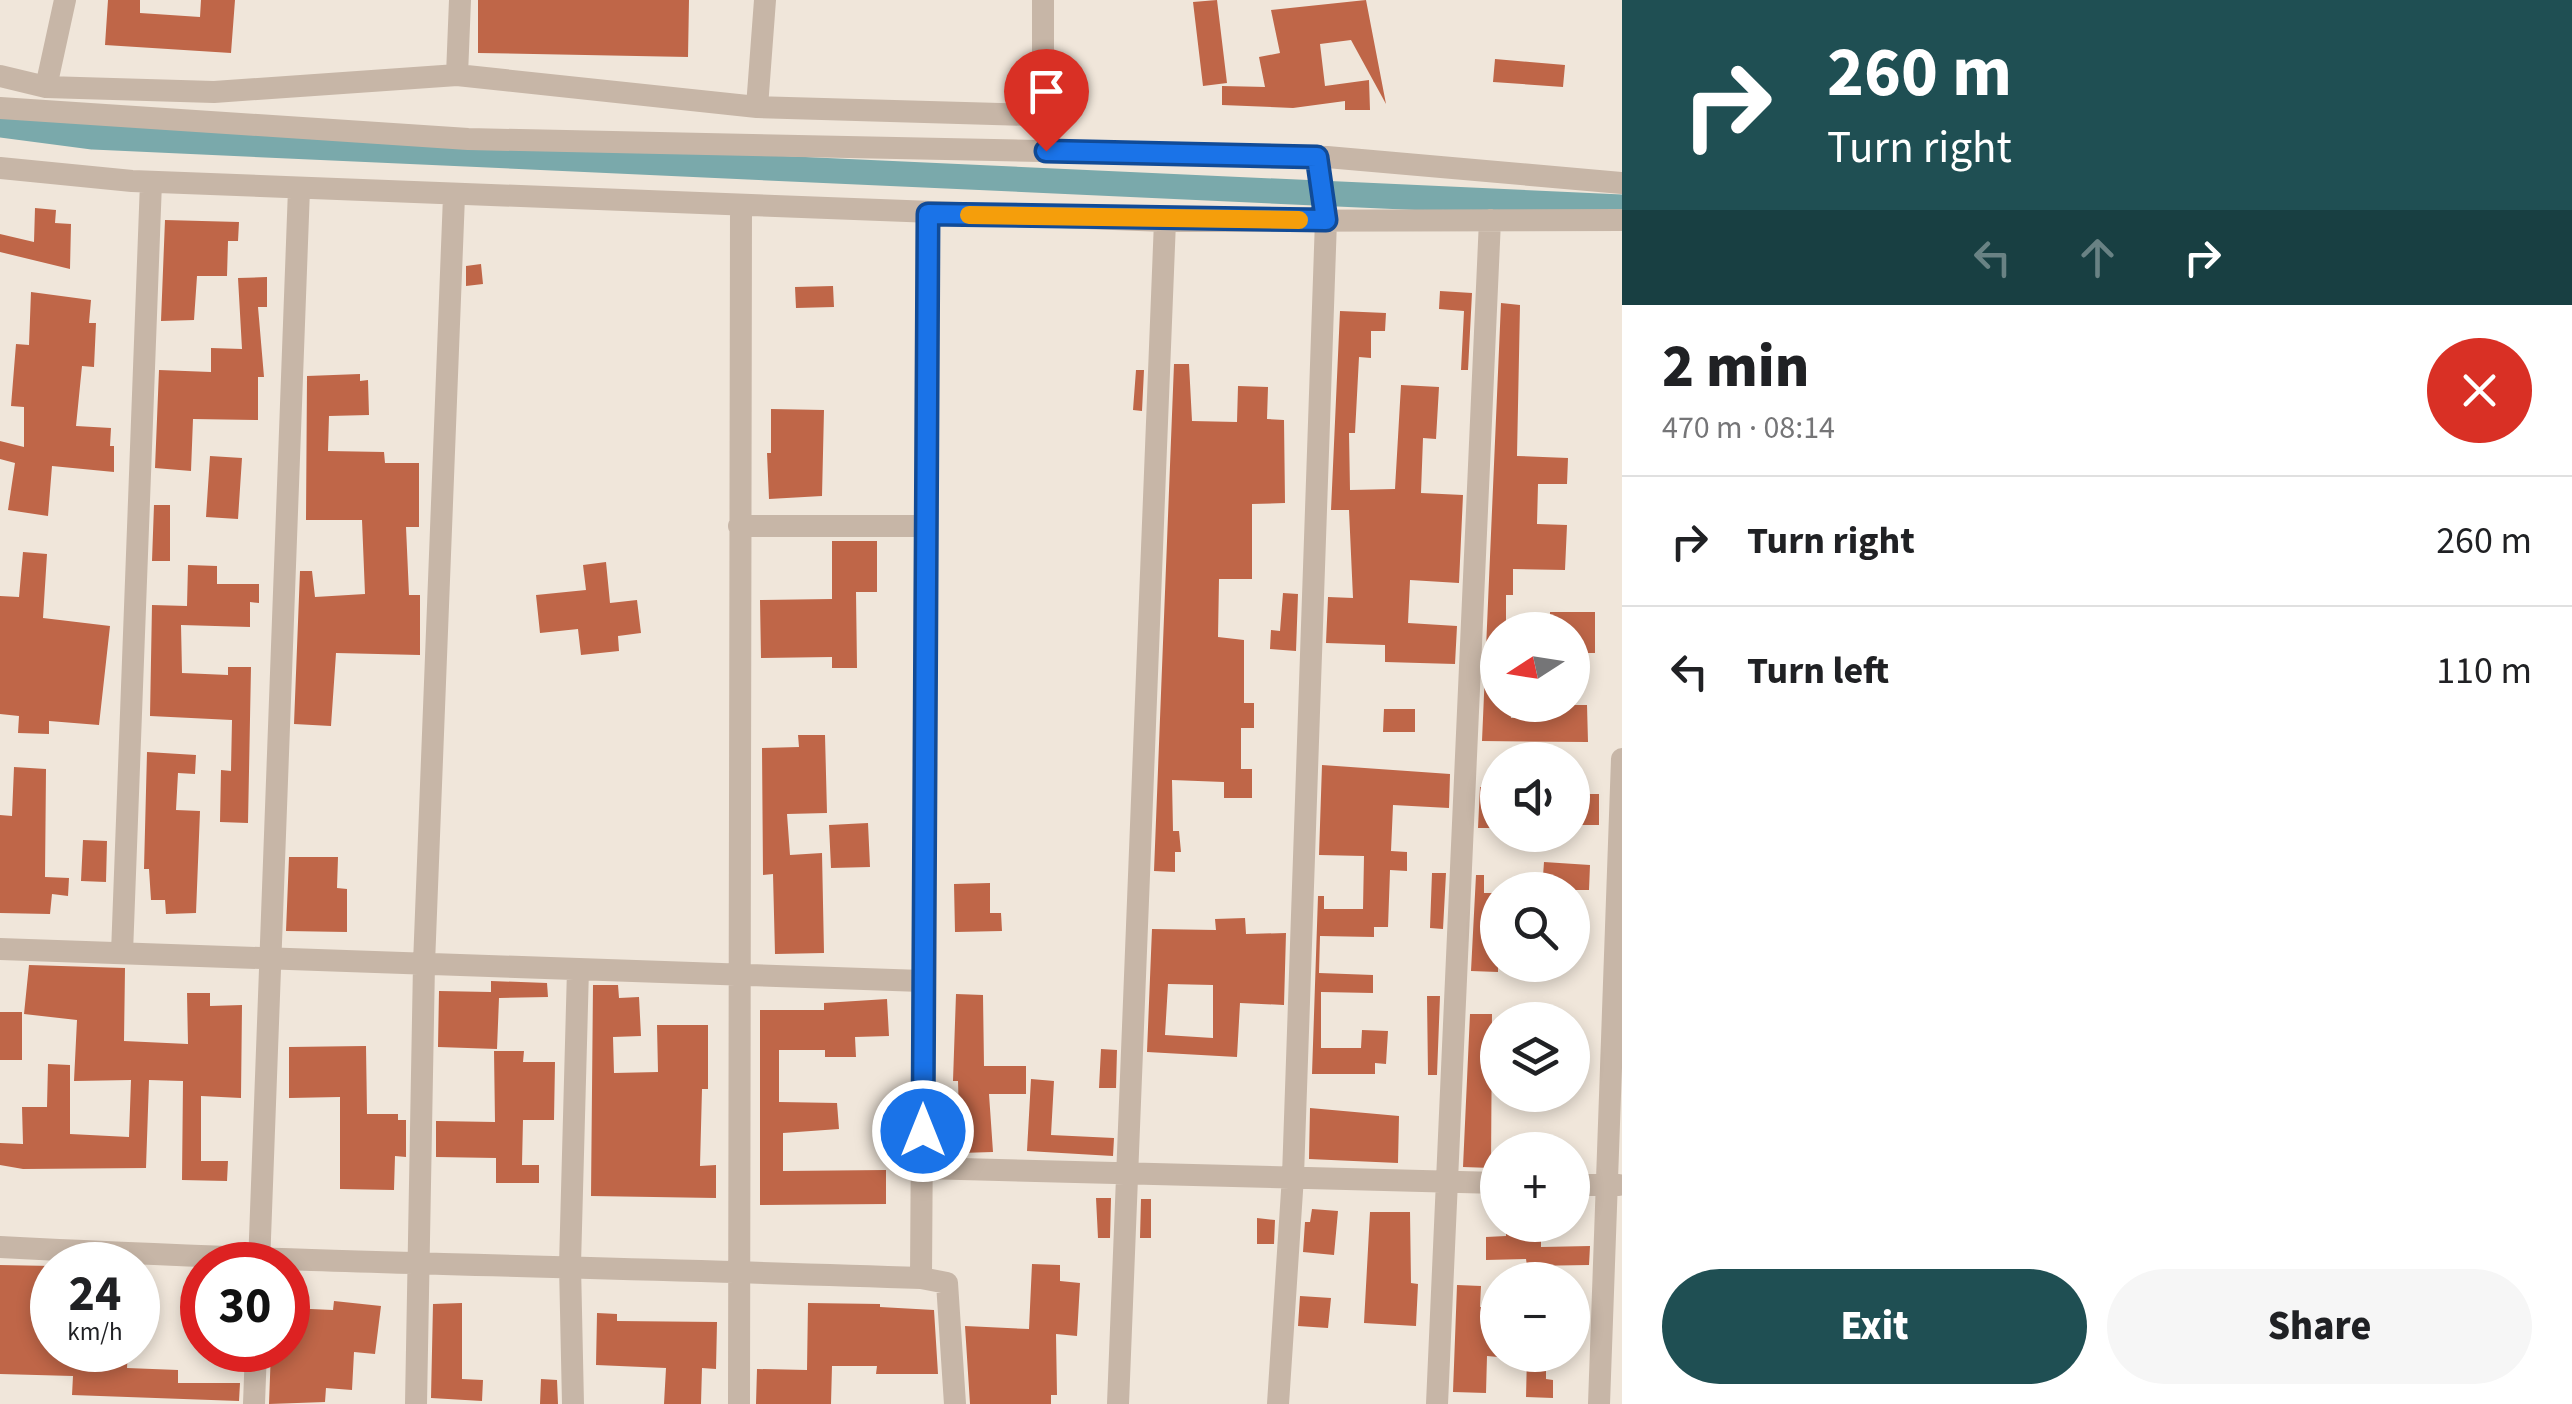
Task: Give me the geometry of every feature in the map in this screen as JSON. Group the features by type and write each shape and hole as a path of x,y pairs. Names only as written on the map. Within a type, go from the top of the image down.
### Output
{"street":[{"path":"46,87 64,0"},
{"path":"457,75 460,0"},
{"path":"757,106 765,0"},
{"path":"0,76 46,87 214,92 457,75 757,106 1030,115 1043,109 1043,0"},
{"path":"0,108 468,139 1317,157 1622,183"},
{"path":"1278,1404 1293,1176 1326,220 1317,157"},
{"path":"0,168 152,182 928,214 1164,221 1622,220"},
{"path":"122,953 152,182"},
{"path":"260,1242 299,189"},
{"path":"416,1404 424,964 454,196"},
{"path":"739,1404 741,206"},
{"path":"921,1278 928,214"},
{"path":"1438,1404 1490,220"},
{"path":"1118,1404 1164,221"},
{"path":"739,526 924,526"},
{"path":"1599,1404 1615,1185 1622,759"},
{"path":"0,949 922,981"},
{"path":"572,1404 570,1265 578,969"},
{"path":"923,1168 1480,1183"},
{"path":"0,1247 180,1258"},
{"path":"310,1263 570,1265 921,1278 948,1284 955,1404"},
{"path":"254,1404 255,1372"}],"building":[{"path":"108,0 140,0 140,13 200,17 201,0 235,0 231,53 105,45"},
{"path":"478,0 689,0 688,57 478,53"},
{"path":"1217,0 1227,83 1203,86 1193,2"},
{"path":"1366,0 1386,104 1351,40 1320,44 1325,86 1369,80 1370,110 1345,110 1345,101 1293,108 1222,105 1222,86 1265,87 1259,57 1280,53 1271,10"},
{"path":"1495,59 1565,65 1563,87 1493,82"},
{"path":"35,208 56,210 55,223 71,224 70,269 0,252 0,234 34,242"},
{"path":"165,220 239,222 238,241 228,241 227,276 197,276 194,320 161,321"},
{"path":"481,264 483,284 466,286 466,266"},
{"path":"267,277 267,307 258,307 264,377 258,377 258,420 193,419 191,471 155,468 159,370 211,372 211,348 242,349 238,278"},
{"path":"833,286 834,307 796,308 795,287"},
{"path":"1440,291 1472,293 1468,370 1461,370 1464,311 1439,309"},
{"path":"31,292 91,300 89,323 96,323 94,367 82,366 76,426 111,428 110,446 114,446 114,472 52,466 48,516 8,510 15,463 0,459 0,441 24,447 24,407 11,406 16,344 29,345"},
{"path":"1501,303 1520,305 1517,456 1568,458 1567,484 1538,484 1537,524 1567,525 1565,570 1513,569 1513,595 1506,595 1506,612 1488,612"},
{"path":"1340,311 1386,313 1385,331 1371,331 1371,358 1359,357 1355,433 1349,433 1350,490 1395,489 1401,385 1439,387 1436,439 1423,438 1421,493 1463,495 1459,583 1410,580 1408,623 1457,626 1455,664 1385,662 1385,645 1326,643 1328,597 1353,598 1349,510 1331,510"},
{"path":"1174,364 1189,364 1192,421 1237,422 1238,386 1268,387 1267,419 1284,420 1285,503 1252,504 1252,579 1219,579 1218,637 1244,640 1244,703 1254,703 1254,728 1241,728 1241,769 1252,769 1252,798 1224,798 1224,782 1172,780 1173,831 1179,831 1181,852 1175,852 1175,872 1154,871"},
{"path":"1136,370 1144,370 1142,411 1133,410"},
{"path":"360,374 360,381 368,380 369,415 329,416 328,451 384,452 385,463 419,463 419,527 406,527 409,595 420,595 420,655 336,653 331,726 294,724 300,571 312,571 315,597 365,594 362,520 306,520 307,376"},
{"path":"771,409 824,410 822,496 769,499 767,453 771,453"},
{"path":"210,456 242,458 238,519 206,517"},
{"path":"154,505 170,505 170,561 152,561"},
{"path":"832,541 877,541 877,592 856,592 857,668 832,668 832,657 761,658 760,600 832,599"},
{"path":"23,552 47,554 43,618 110,626 99,725 49,721 49,734 18,733 19,716 0,714 0,596 19,597"},
{"path":"606,562 610,603 637,600 641,633 618,636 619,651 581,655 578,629 540,633 536,595 586,590 583,565"},
{"path":"188,565 217,566 217,584 259,584 259,603 250,602 250,627 181,625 182,673 228,675 228,667 251,667 248,823 220,822 221,770 231,771 232,720 150,716 152,605 187,606"},
{"path":"1283,593 1298,594 1296,651 1270,649 1271,630 1280,631"},
{"path":"1590,612 1595,612 1595,653 1590,653"},
{"path":"1384,709 1415,709 1415,732 1383,732"},
{"path":"1483,722 1587,722 1588,742 1482,741"},
{"path":"798,735 825,735 827,813 787,814 790,855 822,853 824,953 775,954 773,874 763,875 762,748 799,747"},
{"path":"147,752 196,755 195,774 178,773 176,810 200,811 196,913 166,914 165,900 151,900 149,869 144,869"},
{"path":"1322,765 1450,774 1449,808 1393,805 1391,851 1407,852 1407,871 1390,870 1388,927 1374,927 1374,937 1320,936 1319,973 1373,975 1373,993 1321,992 1321,1048 1361,1048 1362,1030 1388,1031 1386,1064 1375,1063 1375,1074 1312,1074 1318,896 1324,896 1324,909 1363,909 1364,856 1319,855"},
{"path":"14,767 46,769 45,877 69,878 68,896 52,894 50,914 0,913 0,815 12,816"},
{"path":"1590,794 1599,794 1599,825 1590,825"},
{"path":"868,823 870,867 831,868 829,825"},
{"path":"83,840 107,841 106,882 81,881"},
{"path":"289,857 338,857 337,888 347,889 347,932 286,931"},
{"path":"1544,862 1590,865 1590,872 1543,872"},
{"path":"1432,873 1446,873 1443,929 1430,928"},
{"path":"1476,875 1480,875 1480,971 1471,971"},
{"path":"990,883 990,913 1001,913 1002,931 955,932 954,884"},
{"path":"1245,918 1246,934 1286,933 1284,1005 1240,1003 1237,1057 1147,1052 1152,929 1216,930 1215,919","holes":["1168,984 1213,985 1213,1038 1165,1035"]},
{"path":"29,965 125,968 124,1041 188,1044 187,993 210,993 210,1006 242,1005 241,1098 201,1096 201,1161 228,1161 227,1181 182,1180 183,1081 149,1080 146,1168 23,1169 0,1165 0,1143 23,1144 22,1107 47,1107 48,1064 70,1065 70,1134 129,1137 131,1080 74,1081 77,1020 24,1014"},
{"path":"491,981 547,983 548,997 499,998 497,1049 438,1047 439,991 491,992"},
{"path":"593,985 618,985 619,998 639,997 641,1036 613,1037 614,1073 658,1072 657,1025 708,1025 708,1089 702,1089 700,1166 716,1165 716,1198 591,1196"},
{"path":"956,994 983,995 984,1066 1026,1066 1026,1094 989,1094 993,1152 960,1153 958,1081 953,1081"},
{"path":"1427,996 1440,996 1437,1075 1428,1075"},
{"path":"887,999 889,1036 855,1037 856,1057 825,1057 825,1050 779,1050 779,1102 837,1103 839,1129 783,1133 783,1171 886,1170 886,1204 760,1205 760,1010 824,1010 824,1003"},
{"path":"0,1012 22,1012 22,1060 0,1060"},
{"path":"1470,1014 1480,1014 1480,1112 1491,1112 1491,1132 1480,1132 1480,1168 1463,1167"},
{"path":"366,1046 367,1114 398,1114 398,1120 406,1120 406,1157 395,1156 394,1190 340,1189 340,1097 289,1098 289,1047"},
{"path":"1101,1049 1117,1050 1116,1088 1099,1088"},
{"path":"494,1051 524,1051 523,1062 555,1062 554,1120 523,1120 522,1165 539,1165 539,1183 496,1183 496,1158 436,1157 436,1121 495,1122"},
{"path":"1031,1079 1054,1081 1051,1135 1114,1138 1113,1156 1027,1151"},
{"path":"1310,1108 1399,1116 1398,1163 1309,1159"},
{"path":"1096,1198 1111,1198 1110,1238 1098,1238"},
{"path":"1141,1199 1151,1199 1151,1238 1140,1238"},
{"path":"1312,1209 1338,1211 1334,1255 1303,1252 1305,1222 1310,1222"},
{"path":"1370,1212 1410,1212 1411,1283 1418,1284 1416,1326 1364,1323"},
{"path":"1257,1218 1275,1220 1274,1244 1257,1244"},
{"path":"1486,1242 1590,1246 1589,1262 1486,1260"},
{"path":"1032,1264 1060,1265 1060,1281 1080,1283 1077,1336 1056,1334 1057,1395 1051,1395 1051,1404 970,1404 965,1326 1029,1329"},
{"path":"0,1265 30,1266 30,1372 178,1370 178,1383 240,1383 239,1401 72,1395 73,1376 0,1374"},
{"path":"1457,1285 1480,1286 1480,1372 1487,1372 1486,1393 1453,1392"},
{"path":"1300,1296 1331,1298 1328,1328 1298,1326"},
{"path":"334,1301 381,1306 375,1354 354,1352 352,1390 326,1388 325,1402 269,1404 270,1372 310,1372 310,1309 333,1310"},
{"path":"462,1303 462,1379 483,1380 482,1401 431,1398 433,1304"},
{"path":"808,1303 934,1310 938,1374 876,1374 877,1366 832,1366 831,1404 756,1404 757,1369 807,1370"},
{"path":"597,1313 617,1314 617,1321 717,1322 716,1369 702,1368 701,1404 664,1404 666,1368 596,1365"},
{"path":"1527,1372 1546,1372 1546,1379 1553,1380 1553,1398 1526,1397"},
{"path":"541,1379 557,1380 558,1404 540,1404"}],"waterway":[{"path":"0,125 93,137 1622,207"}],"slow traffic":[{"path":"969,215 1164,221 1299,220"}],"route":[{"path":"923,1131 928,214 1164,221 1326,220 1317,157 1046,151"}]}
